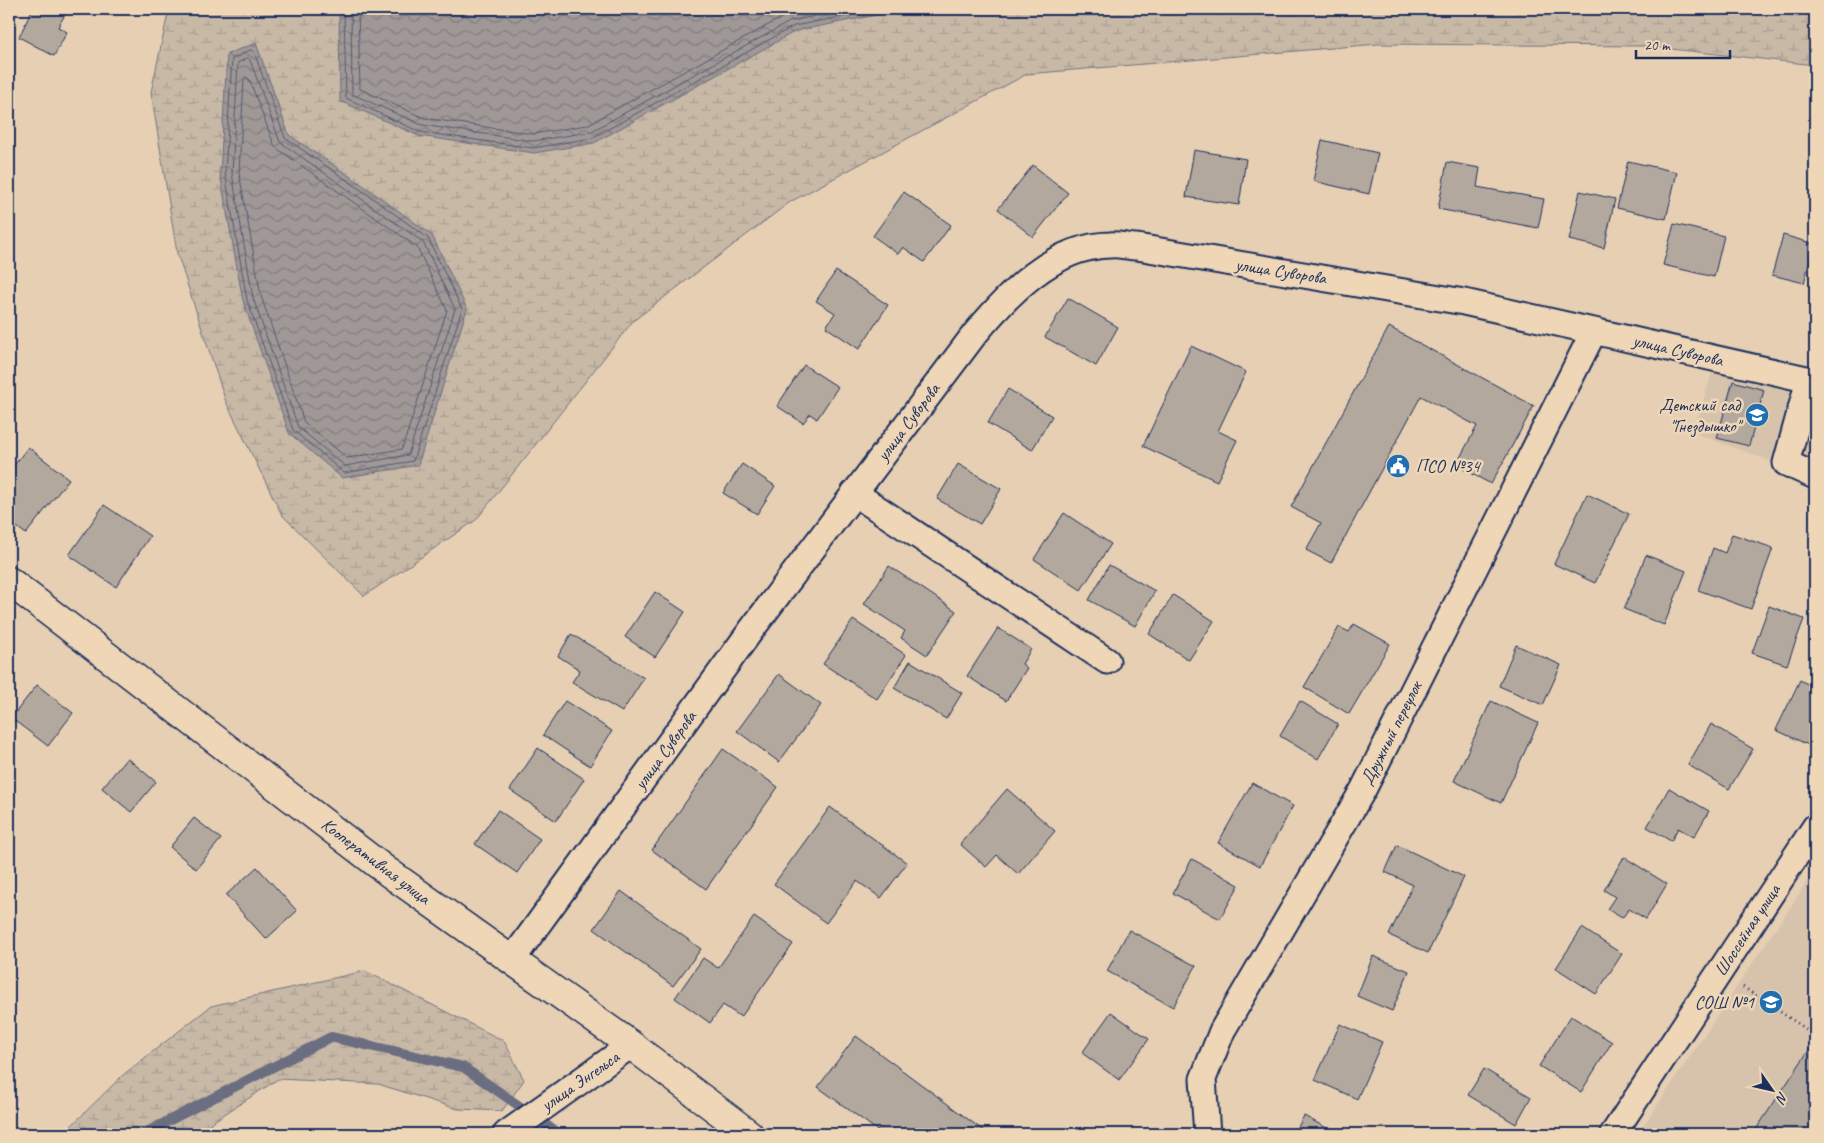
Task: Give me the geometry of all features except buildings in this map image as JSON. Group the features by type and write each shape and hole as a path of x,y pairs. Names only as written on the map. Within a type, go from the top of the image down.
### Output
{"street":[{"name":"улица Суворова","path":"512,960 854,492 974,335 998,306 1024,281 1055,261 1083,249 1110,245 1137,247 1464,302 1812,380 1786,463 1815,476"},
{"name":"Дружный переулок","path":"1207,1134 1203,1079 1222,1031 1363,790 1594,331"},
{"path":"854,492 1106,661"},
{"name":"Кооперативная улица","path":"9,581 388,872 631,1045 750,1134"},
{"name":"Шоссейная улица","path":"1613,1134 1815,827"},
{"name":"улица Энгельса","path":"507,1134 631,1045"}],"path":[{"path":"1720,972 1815,1035"}],"shaded area":[{"name":"Детский сад \"Гнездышко\"","path":"1712,372 1815,396 1815,477 1694,433"},
{"name":"СОШ №1","path":"1815,870 1815,1134 1638,1134"}],"green space":[{"path":"169,9 1815,9 1815,65 1644,46 1378,44 1027,74 790,202 633,321 476,520 364,596 282,515 226,402 177,253 151,92"},
{"path":"365,971 504,1041 524,1080 502,1111 458,1109 378,1084 278,1079 194,1134 63,1134 123,1075 211,1006"}],"water":[{"path":"339,9 906,9 796,31 594,143 534,153 419,136 340,101"},
{"path":"256,43 289,135 432,235 467,309 418,465 342,478 289,433 243,301 220,174 227,54"}],"waterway":[{"path":"143,1134 331,1037 463,1067 558,1134"}],"place":[{"name":"Детский сад \"Гнездышко\"","path":"1757,415"},
{"name":"ПСО №34","path":"1398,466"},
{"name":"СОШ №1","path":"1771,1002"}]}
